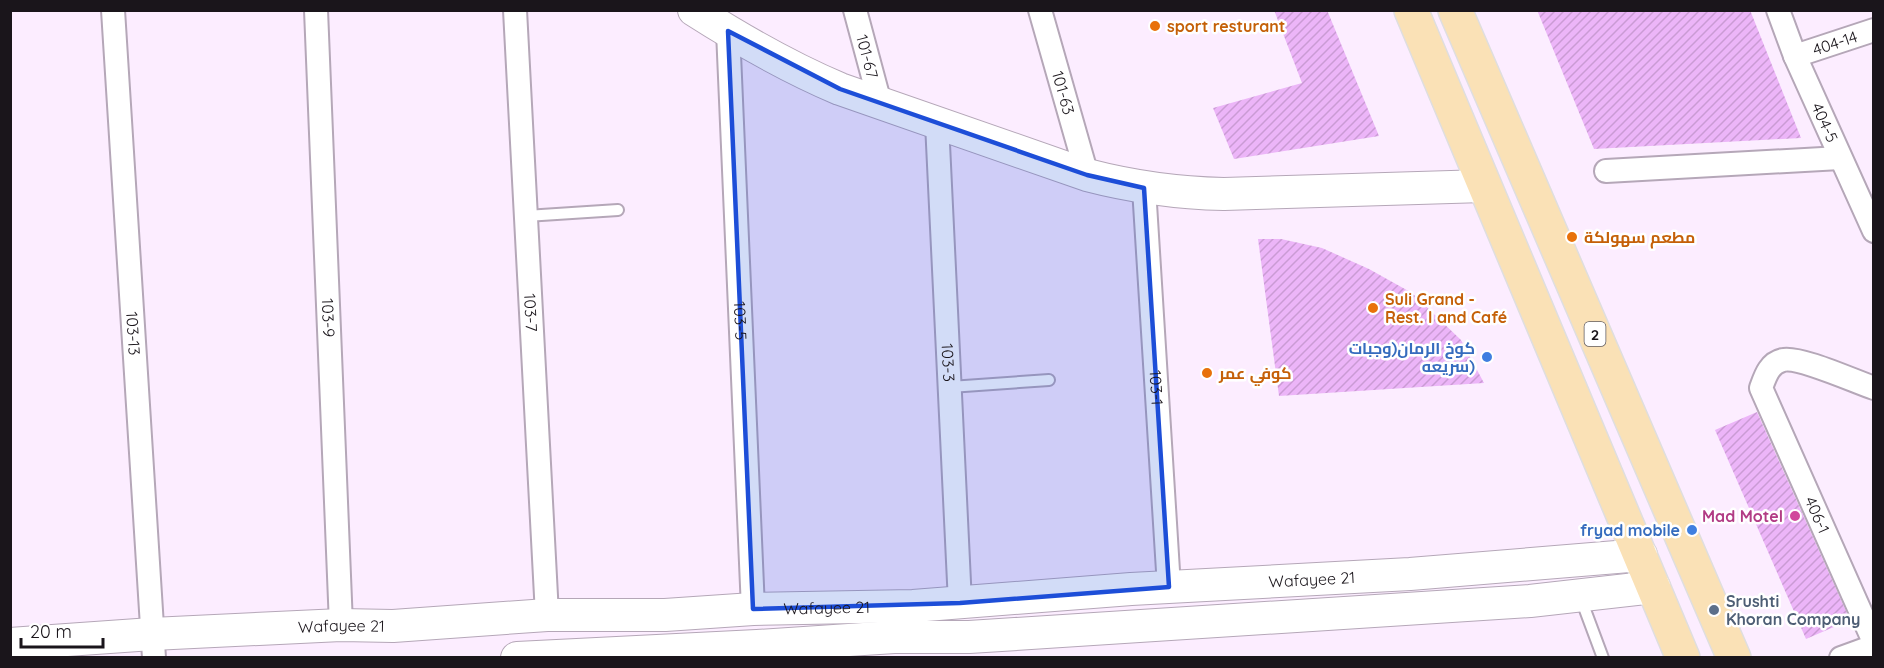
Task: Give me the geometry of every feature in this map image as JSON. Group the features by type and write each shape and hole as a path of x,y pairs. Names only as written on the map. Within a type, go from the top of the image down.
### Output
{"main road":[{"path":"1411,10 1683,657"},
{"name":"2","path":"1455,10 1734,657"}],"street":[{"name":"103-13","path":"113,10 153,646"},
{"name":"103-9","path":"316,10 341,625"},
{"name":"103-7","path":"514,10 547,615"},
{"path":"694,10 764,53 840,90 1087,175 1144,188 1184,193 1266,194 1484,186"},
{"name":"101-67","path":"855,10 880,103"},
{"name":"101-63","path":"1040,10 1087,175"},
{"name":"404-5","path":"1778,10 1840,158 1871,219"},
{"name":"404-14","path":"1796,56 1874,30"},
{"name":"103-5","path":"728,31 753,609"},
{"name":"103-3","path":"937,123 960,603"},
{"path":"1606,171 1840,158"},
{"name":"103-1","path":"1144,188 1169,587"},
{"name":"406-1","path":"1874,388 1797,360 1783,360 1772,366 1761,388 1874,642"},
{"name":"Wafayee 21","path":"10,644 153,646 341,625 393,626 547,615 665,615 753,609 913,606 1169,587 1410,574 1641,555"},
{"name":"Wafayee 21","path":"517,657 757,652 894,637 969,647 1580,596 1654,587"},
{"path":"1841,657 1874,646"}],"lane":[{"path":"526,216 618,210"},
{"path":"950,387 1049,380"},
{"path":"1580,596 1603,657"}],"highlighted area":[{"path":"728,31 840,89 1087,175 1144,188 1169,587 960,603 753,609"}],"building":[{"path":"1274,10 1327,10 1379,136 1234,159 1213,108 1302,83"},
{"path":"1537,10 1750,10 1801,138 1594,149"},
{"path":"1258,239 1281,239 1322,248 1369,269 1412,293 1461,340 1484,383 1279,396"},
{"path":"1757,412 1850,620 1806,639 1715,430"}],"place":[{"name":"sport resturant","path":"1155,26"},
{"name":"مطعم سهولكة","path":"1572,237"},
{"name":"Suli Grand - Rest. I and Café","path":"1373,308"},
{"name":"كوخ الرمان(وجبات سريعه)","path":"1487,357"},
{"name":"كوفي عمر","path":"1207,373"},
{"name":"Mad Motel","path":"1795,516"},
{"name":"fryad mobile","path":"1692,530"},
{"name":"Srushti Khoran Company","path":"1714,610"}]}
